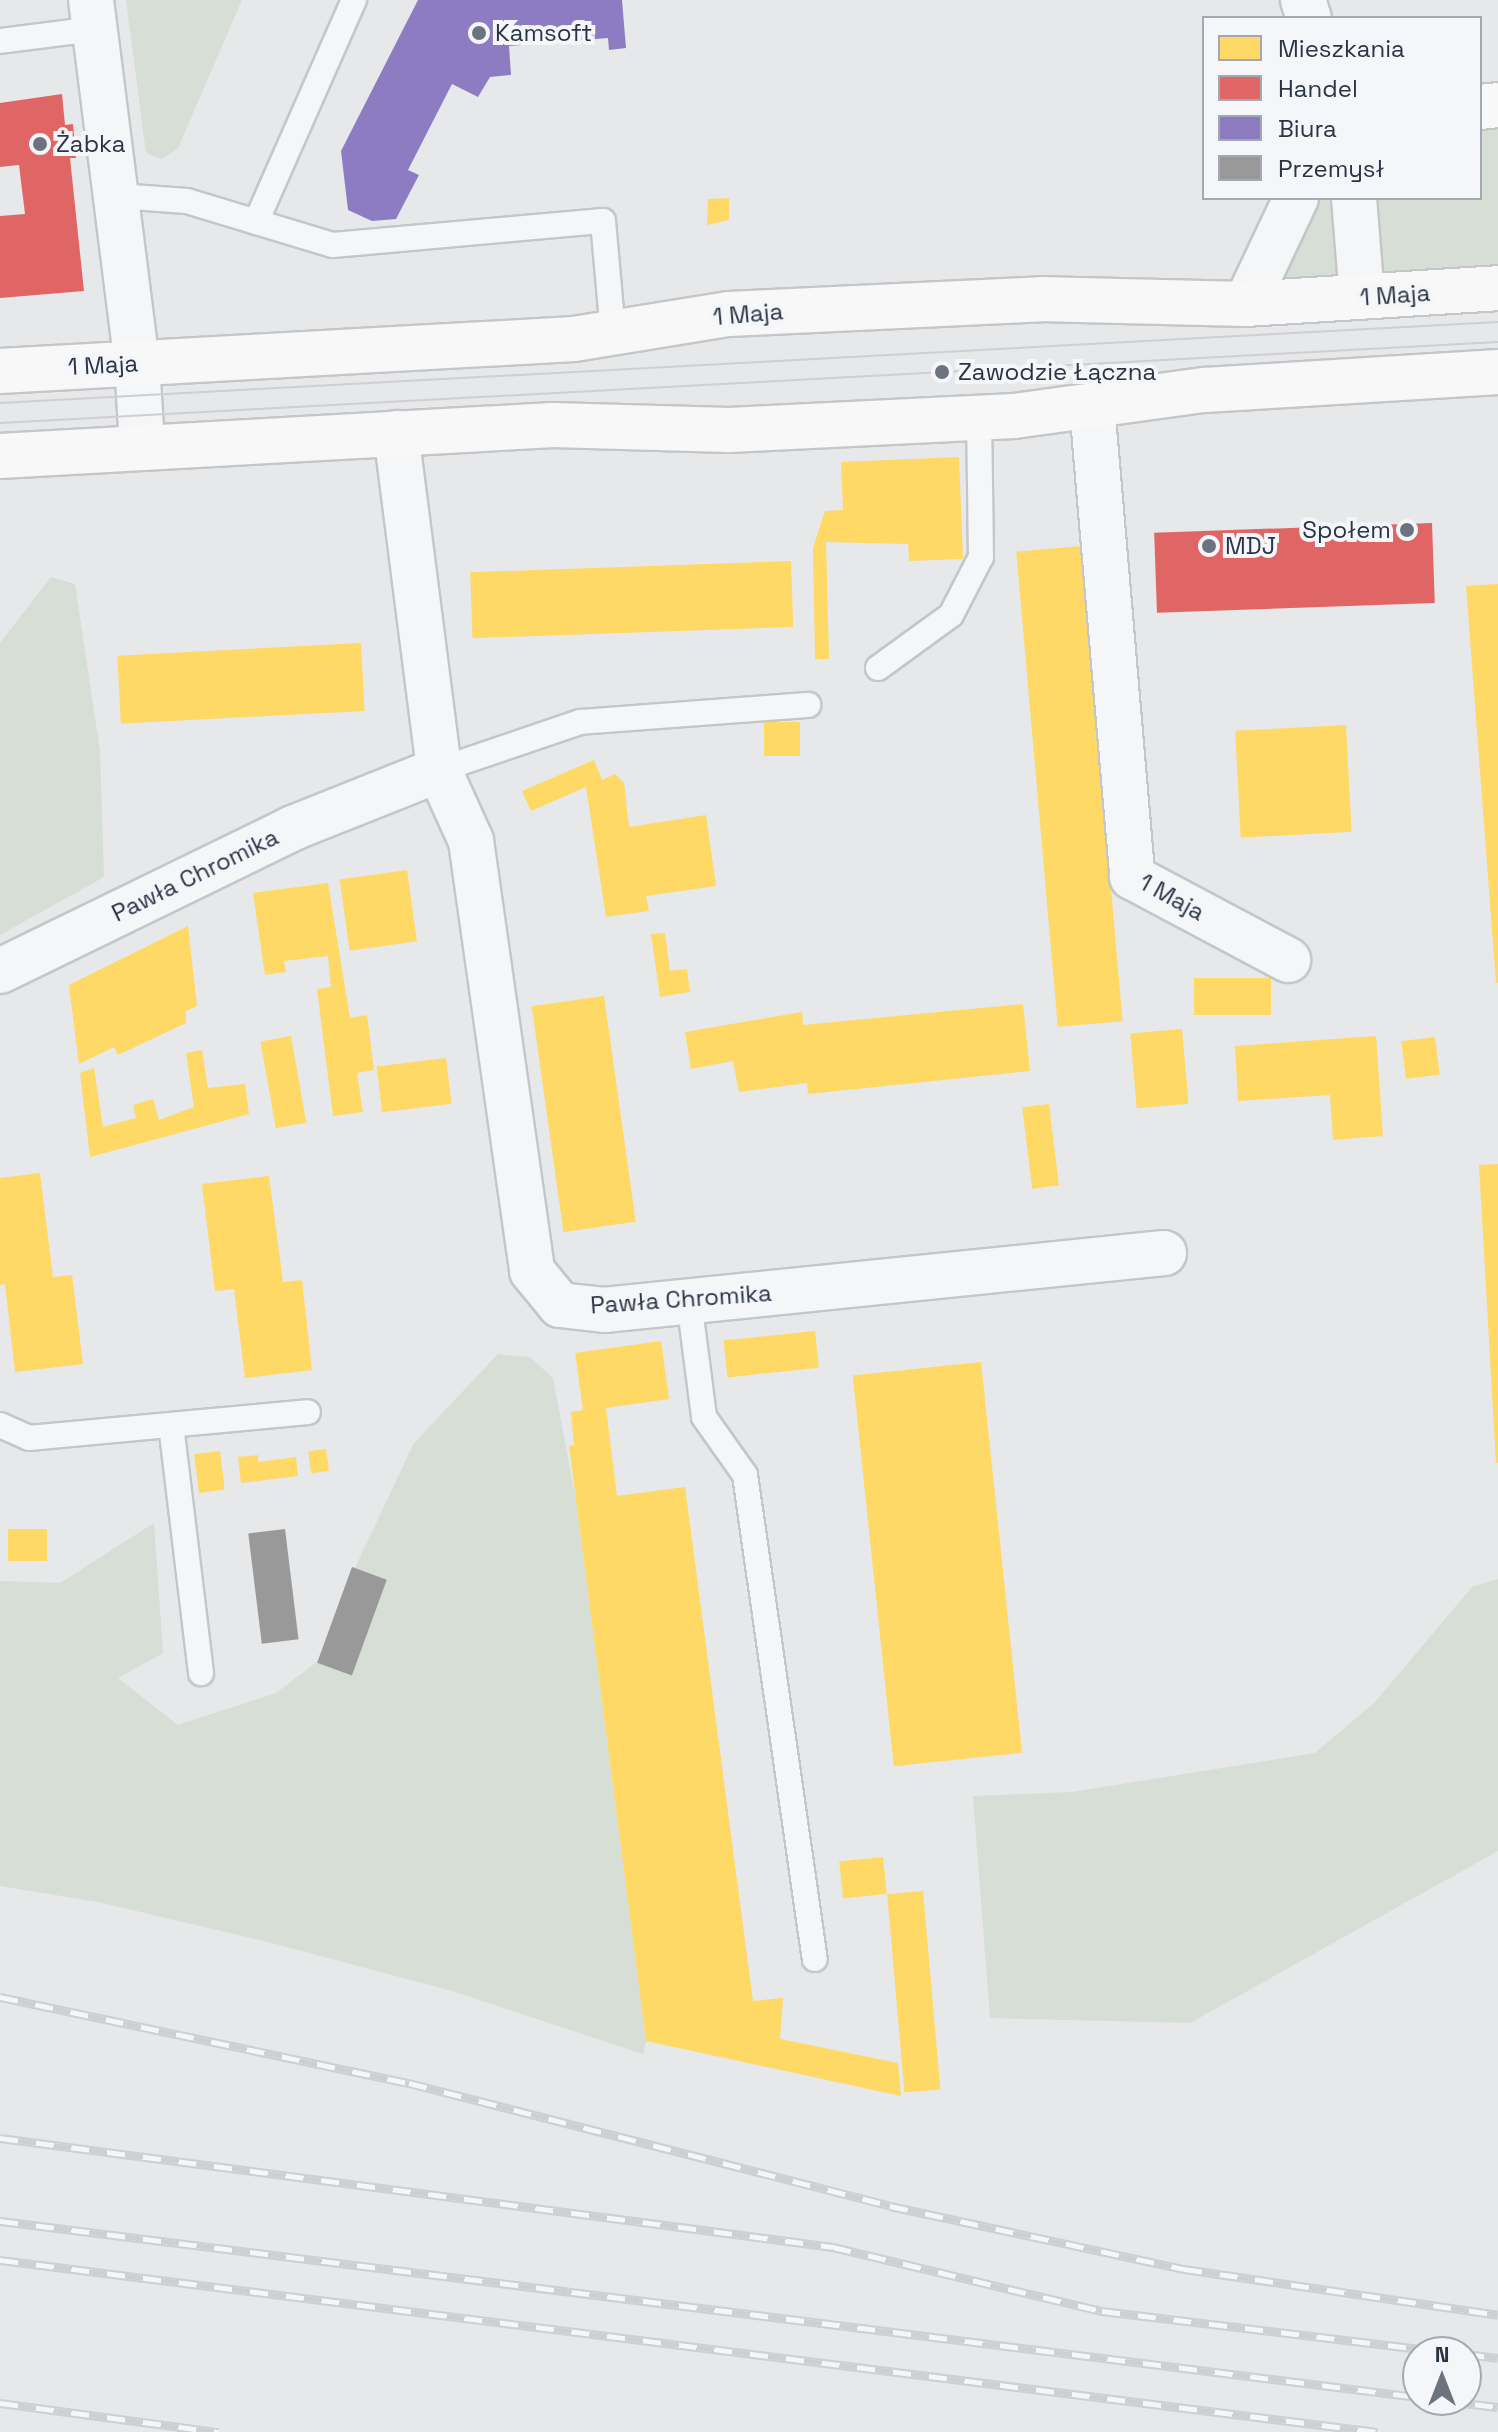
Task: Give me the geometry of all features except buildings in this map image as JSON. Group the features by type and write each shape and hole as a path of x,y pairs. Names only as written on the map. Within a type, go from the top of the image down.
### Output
{"street":[{"path":"93,15 137,362 142,446"},
{"path":"1246,304 1295,200"},
{"path":"1354,200 1362,297"},
{"name":"1 Maja","path":"0,371 613,333 729,314 993,301 1246,304 1498,288"},
{"path":"0,456 553,425 729,430 979,417 1092,406 1205,390 1498,372"},
{"name":"1 Maja","path":"1092,406 1132,877 1288,960"},
{"name":"Pawła Chromika","path":"396,433 439,770 471,841 532,1271 560,1305 604,1310 1164,1253"},
{"name":"Pawła Chromika","path":"0,971 293,828 439,770"}],"lane":[{"path":"256,222 354,0"},
{"path":"0,41 93,15"},
{"path":"118,196 187,201 333,245 603,221 613,333"},
{"path":"878,668 951,615 981,557 979,417"},
{"path":"439,770 580,722 808,705"},
{"path":"689,1301 704,1417 745,1475 815,1959"},
{"path":"0,1425 29,1438 308,1412"},
{"path":"171,1425 201,1673"}],"shaded area":[{"path":"126,0 242,0 178,148 162,159 146,153"},
{"path":"1498,122 1498,270 1387,273 1379,266 1373,200 1482,200 1482,125"},
{"path":"1317,200 1338,200 1342,276 1284,280"},
{"path":"51,577 75,584 100,751 104,877 0,935 0,643"},
{"path":"498,1354 530,1357 553,1378 576,1501 646,2041 643,2054 452,1991 268,1942 98,1902 0,1886 0,1581 60,1583 154,1523 163,1653 118,1678 178,1725 276,1693 326,1655 344,1591 414,1443"},
{"path":"1498,1579 1498,1851 1190,2023 990,2018 973,1796 1072,1792 1315,1753 1375,1702 1472,1587"}],"tram line":[{"path":"0,403 1498,322"},
{"path":"0,423 1498,342"}],"railway":[{"path":"0,1997 409,2083 890,2206 1184,2269 1498,2315"},
{"path":"0,2138 833,2247 1102,2311 1402,2347"},
{"path":"0,2221 1402,2395"},
{"path":"0,2260 1377,2432"},
{"path":"1482,2356 1498,2358"},
{"path":"0,2403 218,2432"},
{"path":"1482,2405 1498,2407"}],"place":[{"name":"Kamsoft","path":"479,33"},
{"name":"Żabka","path":"40,144"},
{"name":"Zawodzie Łączna","path":"942,372"},
{"name":"Społem","path":"1407,530"},
{"name":"MDJ","path":"1209,546"}]}
